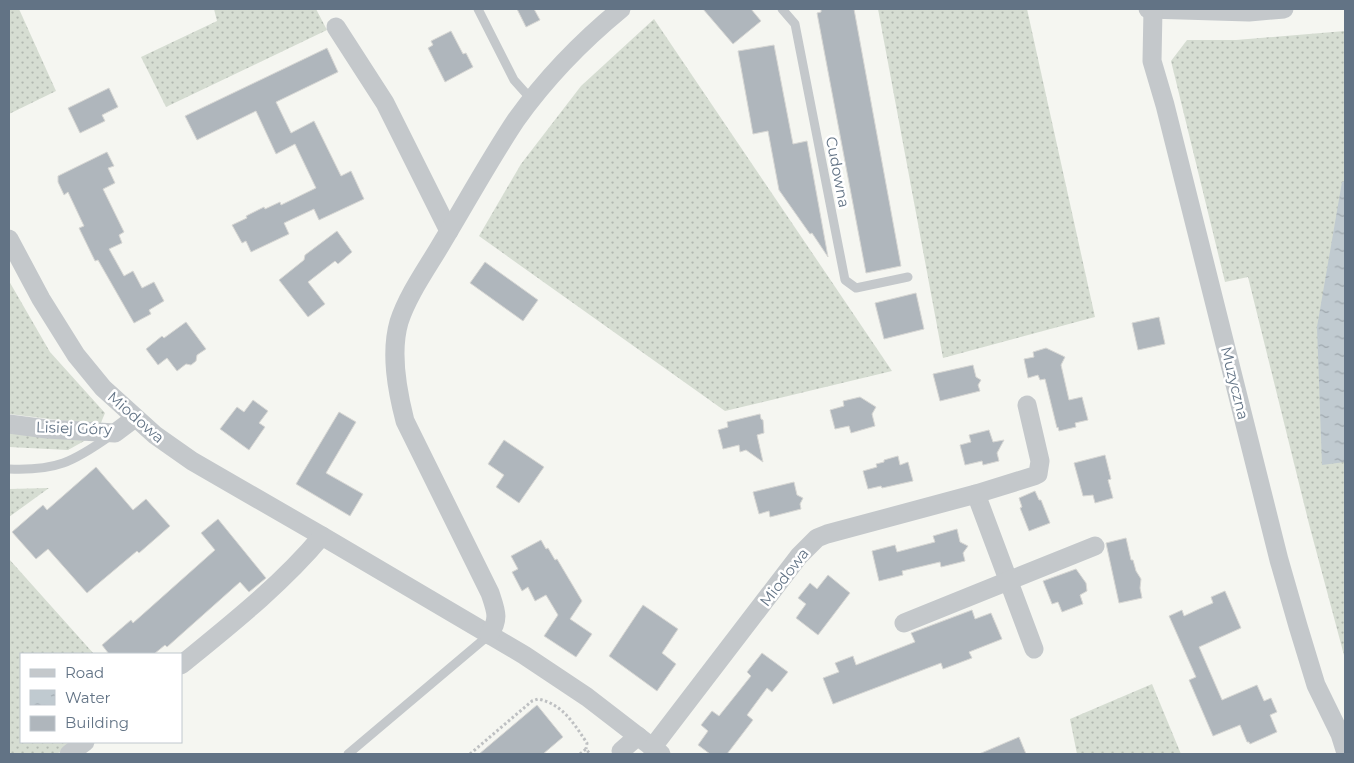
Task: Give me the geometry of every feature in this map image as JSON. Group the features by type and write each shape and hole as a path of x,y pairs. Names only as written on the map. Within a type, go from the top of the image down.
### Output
{"street":[{"path":"489,635 495,626 497,618 490,593 409,429 400,400 397,385 396,351 399,323 417,286 449,231 504,138 531,99 568,58 619,9"},
{"path":"1148,9 1249,12 1284,9"},
{"name":"Muzyczna","path":"1153,9 1152,61 1165,105 1280,560 1316,685 1340,734 1345,750"},
{"path":"336,27 385,103 449,231"},
{"name":"Miodowa","path":"9,238 41,299 76,355 103,388 155,436 192,461 524,655 567,683 650,746"},
{"name":"Miodowa","path":"619,753 650,746 799,556 817,538 976,494 1038,474 1040,461 1027,405"},
{"name":"Lisiej Góry","path":"9,424 48,429 115,433 135,418"},
{"path":"976,494 1034,649"},
{"path":"182,664 253,606 322,536"},
{"path":"904,623 1095,546"},
{"path":"69,754 85,743"}],"lane":[{"path":"478,9 514,80 531,99"},
{"name":"Cudowna","path":"782,9 795,24 845,280 856,288 908,277"},
{"path":"9,470 35,470 58,466 70,461 115,433"},
{"path":"348,754 489,635"}],"path":[{"path":"470,754 532,701 538,699 560,709 568,715 587,743 586,750 580,754"},
{"path":"586,750 590,754"}],"shaded area":[{"path":"9,9 19,9 56,91 9,114"},
{"path":"214,9 316,9 327,30 166,107 141,57 217,21"},
{"path":"878,9 1027,9 1095,317 943,358"},
{"path":"654,19 892,371 725,411 479,236 521,164 581,86"},
{"path":"1345,31 1345,659 1309,524 1248,277 1225,282 1171,61 1187,40 1236,40"},
{"path":"9,281 50,352 105,413 100,425 9,414"},
{"path":"9,432 86,440 68,450 9,447"},
{"path":"49,488 9,517 9,489"},
{"path":"9,559 93,653 20,653 20,743 72,743 57,754 9,754"},
{"path":"1152,684 1181,754 1077,754 1070,719"}],"water":[{"path":"1345,181 1345,462 1322,465 1317,327 1342,182"}],"building":[{"path":"517,9 534,9 540,20 526,27"},
{"path":"703,9 751,9 761,21 733,44"},
{"path":"821,9 854,9 901,266 866,273 817,13 821,12"},
{"path":"451,31 463,54 466,53 473,67 445,82 428,48 433,45 431,41"},
{"path":"774,45 793,144 807,141 828,257 779,190 768,131 753,134 738,51"},
{"path":"327,48 338,72 276,102 291,133 314,121 341,176 351,171 364,199 319,220 314,209 284,223 289,234 251,252 246,241 242,243 232,225 264,207 265,209 280,202 281,205 316,188 295,144 276,154 256,111 197,140 185,116"},
{"path":"109,88 118,107 102,115 105,121 80,133 68,108"},
{"path":"107,152 114,166 108,168 115,183 103,189 124,232 119,235 122,243 109,249 124,276 133,271 142,288 154,282 164,301 149,310 151,314 134,323 98,260 95,261 79,228 84,226 68,192 64,195 58,182 58,176"},
{"path":"337,231 352,252 338,264 335,261 308,282 325,304 308,317 279,280 304,260 305,255"},
{"path":"485,262 538,300 523,321 470,283"},
{"path":"916,293 924,329 884,339 875,303"},
{"path":"1159,317 1165,344 1138,350 1132,323"},
{"path":"186,322 206,349 197,355 196,361 191,365 186,364 177,371 167,358 158,365 146,349 162,336 164,338"},
{"path":"1046,348 1065,357 1061,365 1069,400 1082,397 1088,420 1075,423 1076,427 1059,431 1045,379 1040,380 1038,375 1028,378 1024,359 1034,357 1033,352"},
{"path":"973,365 976,377 981,380 978,385 980,391 940,401 933,374"},
{"path":"860,397 876,407 872,414 875,426 851,433 849,426 835,429 830,410 844,406 843,401"},
{"path":"253,400 268,411 259,423 265,427 249,450 220,429 237,407 244,412"},
{"path":"339,412 356,422 326,473 363,494 350,516 296,484"},
{"path":"760,414 763,420 764,433 757,435 763,462 746,450 740,452 739,445 723,449 718,430 728,427 727,422"},
{"path":"989,430 993,442 1004,440 997,453 999,461 983,465 982,461 965,465 960,445 971,442 969,435"},
{"path":"504,440 544,467 519,503 496,487 504,475 488,464"},
{"path":"1105,455 1111,479 1108,480 1113,498 1095,503 1093,495 1083,496 1074,463"},
{"path":"898,456 900,465 908,462 913,481 868,489 863,471 877,467 876,464 884,462 884,460"},
{"path":"96,467 133,510 146,499 170,526 139,553 137,551 87,593 48,549 36,559 12,532 43,505 47,510"},
{"path":"794,482 797,495 803,498 800,504 801,509 770,517 769,511 759,514 753,492"},
{"path":"1035,491 1039,500 1041,500 1050,523 1029,531 1020,508 1022,507 1019,498"},
{"path":"218,519 266,578 249,592 240,582 167,647 165,645 155,653 108,653 102,645 131,620 133,623 215,550 201,533"},
{"path":"957,529 960,542 968,546 963,553 965,561 941,567 940,562 902,571 903,575 879,581 872,551 895,545 897,552 935,542 933,536"},
{"path":"1126,538 1131,560 1133,560 1136,571 1141,579 1142,598 1119,603 1106,543"},
{"path":"541,540 555,560 557,559 582,601 570,619 592,634 576,657 544,636 558,615 546,595 535,601 528,587 522,591 512,572 518,569 511,556"},
{"path":"1076,569 1086,583 1087,591 1080,595 1083,604 1062,612 1058,602 1052,604 1043,581"},
{"path":"828,575 850,593 818,635 796,618 806,604 798,598 810,583 817,589"},
{"path":"1225,591 1241,628 1199,647 1222,700 1257,685 1264,701 1271,698 1277,712 1270,715 1277,732 1250,744 1247,742 1240,725 1213,736 1189,680 1196,677 1169,616 1182,610 1184,616 1213,603 1211,597"},
{"path":"643,605 678,629 662,653 676,664 657,691 609,656"},
{"path":"972,610 975,619 991,613 1002,639 969,652 972,658 943,669 941,663 833,704 823,678 839,672 835,663 853,656 856,665 915,642 911,633"},
{"path":"762,653 788,672 772,692 767,688 747,715 753,720 727,754 710,754 698,745 708,731 701,725 712,711 719,716 751,676 747,672"},
{"path":"537,705 563,737 543,754 479,754"},
{"path":"1019,737 1026,754 979,754"}]}
